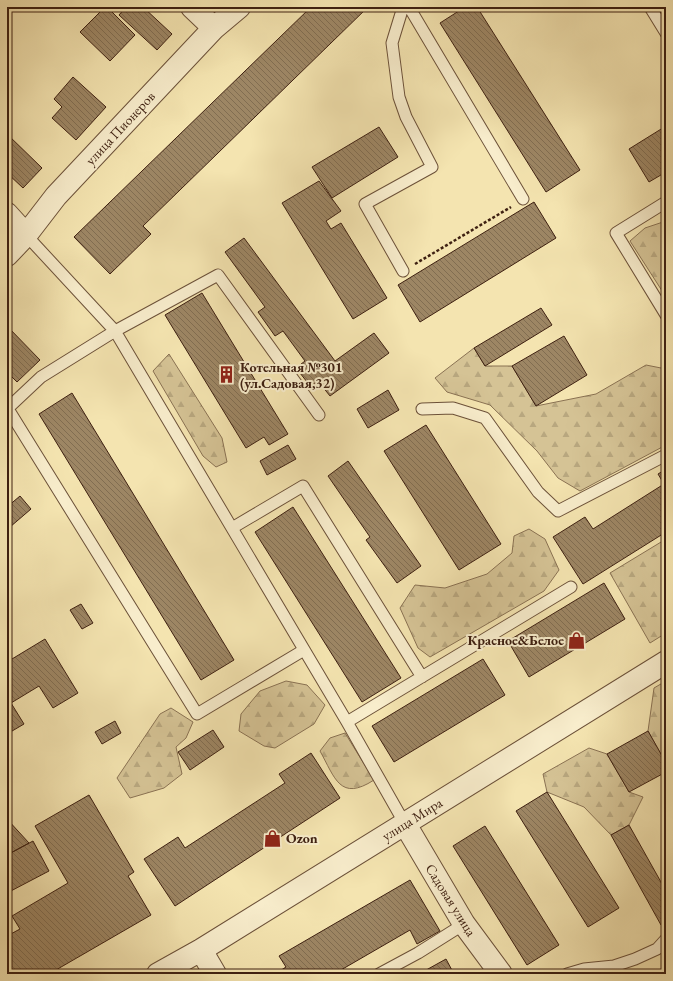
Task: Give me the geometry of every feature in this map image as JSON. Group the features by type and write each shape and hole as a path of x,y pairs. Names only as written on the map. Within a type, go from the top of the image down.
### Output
{"street":[{"path":"192,7 214,28"},
{"name":"улица Пионеров","path":"7,255 26,235 56,196 214,28 239,7"},
{"path":"7,214 26,235"},
{"name":"улица Мира","path":"158,974 201,950 666,662"},
{"name":"Садовая улица","path":"405,824 464,924 501,974"},
{"path":"201,950 215,974"}],"lane":[{"path":"403,7 392,42 399,97 406,117 432,167 365,204 403,271"},
{"path":"409,7 524,199"},
{"path":"650,7 666,33"},
{"path":"666,202 616,233 666,315"},
{"path":"26,235 115,331 347,722 405,824"},
{"path":"304,650 197,714 7,409 41,377 115,331 218,275 320,415"},
{"path":"422,409 453,408 485,418 538,492 558,511 666,455"},
{"path":"232,528 303,486 422,677"},
{"path":"347,722 571,587"},
{"path":"379,974 418,953 464,924"},
{"path":"567,974 584,969 621,964 657,949 666,939"}],"path":[{"path":"403,271 524,199"}],"green space":[{"path":"666,221 666,297 630,241 645,228"},
{"path":"474,348 485,366 512,366 536,406 596,394 646,365 666,369 666,445 580,491 558,478 537,451 490,405 447,392 435,378"},
{"path":"169,354 222,438 227,462 216,467 203,456 153,371"},
{"path":"529,529 545,539 559,570 544,591 430,657 418,648 400,608 415,585 445,588 487,574 512,553 514,536"},
{"path":"666,539 666,633 650,643 610,573"},
{"path":"286,681 307,685 325,705 314,724 275,748 264,746 239,731 241,714 260,691"},
{"path":"666,681 666,763 648,731 654,688"},
{"path":"171,708 193,722 186,738 176,747 182,774 164,788 130,798 117,778 160,714"},
{"path":"345,733 374,780 353,789 346,788 340,784 330,770 320,751 330,738"},
{"path":"589,748 607,754 629,792 643,797 629,825 611,835 584,807 547,792 543,774"}],"building":[{"path":"105,7 107,7 135,35 110,61 80,32"},
{"path":"126,7 143,7 172,34 157,50 119,15"},
{"path":"311,7 368,7 143,226 151,234 110,274 74,237"},
{"path":"465,7 477,7 580,170 546,192 440,23"},
{"path":"73,77 106,107 76,140 52,118 62,107 54,99"},
{"path":"666,126 666,172 649,182 629,149"},
{"path":"379,127 398,157 332,198 312,167"},
{"path":"7,134 42,168 23,188 7,173"},
{"path":"319,181 341,211 326,221 331,229 341,223 387,298 353,319 282,203"},
{"path":"534,202 556,238 420,322 398,285"},
{"path":"244,238 335,361 374,333 389,353 330,396 318,381 311,387 296,368 305,361 283,331 275,336 258,312 265,307 225,252"},
{"name":"Котельная №301 (ул.Садовая,32)","path":"202,293 288,434 269,445 264,437 246,448 165,315"},
{"path":"541,308 552,325 485,366 474,348"},
{"path":"7,326 40,360 17,382 7,372"},
{"path":"564,336 587,375 536,406 512,366"},
{"path":"388,390 399,410 368,428 357,409"},
{"path":"72,393 234,660 201,680 39,414"},
{"path":"426,425 501,544 459,570 384,451"},
{"path":"288,445 296,459 267,475 260,461"},
{"path":"348,461 421,566 397,583 366,540 370,537 328,476"},
{"path":"666,469 666,532 583,584 553,537 585,517 593,529 664,484 658,474"},
{"path":"20,496 31,509 10,527 7,524 7,507"},
{"path":"293,507 401,678 362,702 255,532"},
{"path":"604,583 625,619 529,677 508,641"},
{"path":"81,604 93,623 82,629 70,610"},
{"path":"45,639 78,693 53,708 39,686 11,703 24,724 7,734 7,662"},
{"path":"483,659 505,695 394,762 372,726"},
{"path":"115,721 121,733 102,744 95,732"},
{"path":"213,730 224,747 190,770 178,752"},
{"path":"648,731 666,763 666,772 629,792 607,754"},
{"path":"311,753 340,798 175,906 144,859 178,837 185,848 285,783 279,774"},
{"path":"547,792 619,908 588,927 516,811"},
{"path":"89,795 134,872 128,876 151,915 49,974 7,974 7,936 20,929 12,916 68,883 35,826"},
{"path":"7,819 29,843 7,855"},
{"path":"629,825 666,891 666,922 661,925 611,835"},
{"path":"485,826 559,945 527,965 453,846"},
{"path":"33,841 49,871 7,893 7,855"},
{"path":"410,880 440,931 417,944 410,930 334,974 275,974 286,967 279,956"},
{"path":"446,959 454,974 419,974"}],"place":[{"name":"Котельная №301 (ул.Садовая,32)","path":"227,375"},
{"name":"Красное&Белое","path":"577,640"},
{"name":"Ozon","path":"273,838"}]}
